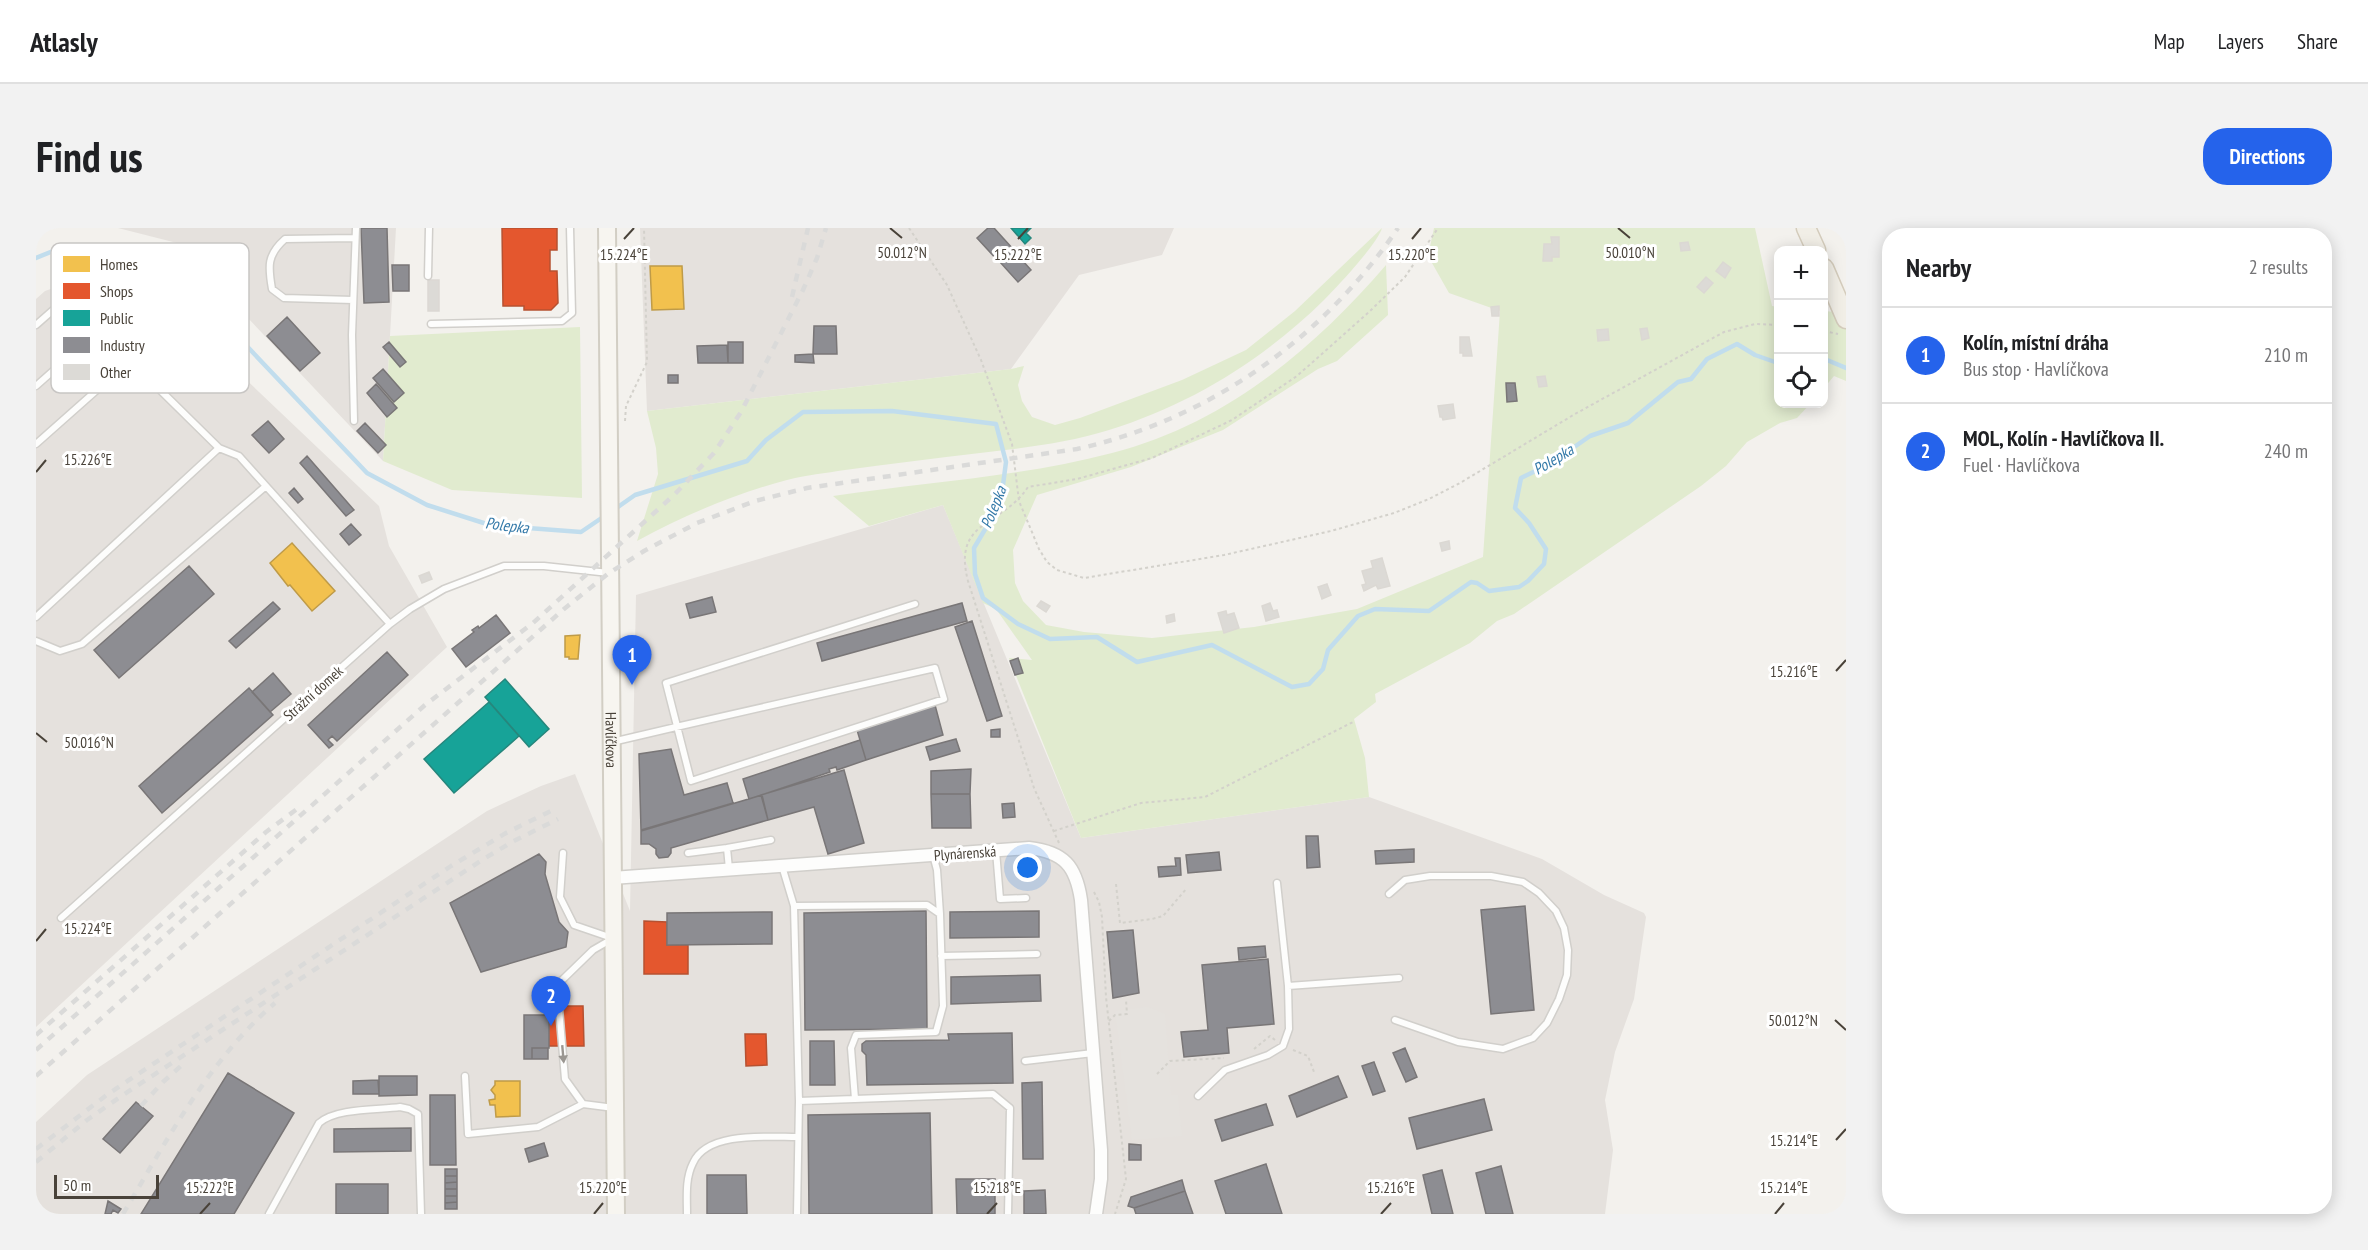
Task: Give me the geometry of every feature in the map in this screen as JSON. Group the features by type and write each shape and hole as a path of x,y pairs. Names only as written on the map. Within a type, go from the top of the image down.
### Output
{"main road":[{"path":"1806,228 1814,246"},
{"path":"1828,279 1846,327"}],"street":[{"name":"Havlíčkova","path":"607,228 616,1214"},
{"name":"Plynárenská","path":"612,878 1029,848 1044,850 1066,862 1074,873 1081,900 1101,1150 1101,1179 1096,1214"}],"lane":[{"path":"354,421 353,300 356,228"},
{"path":"428,276 429,228"},
{"path":"431,324 562,321 572,313 570,228"},
{"path":"353,300 284,298 272,289 268,266 274,249 285,239 355,238"},
{"path":"36,325 51,312"},
{"path":"36,386 51,373"},
{"path":"36,444 94,393"},
{"path":"163,393 219,448 239,456 390,624"},
{"path":"36,617 219,448"},
{"path":"36,641 60,651 82,644 266,486"},
{"name":"Strážní domek","path":"61,918 390,624 444,589 504,566 554,567 609,573"},
{"path":"612,742 676,727 935,669 944,699 691,781 676,727 666,682 915,604"},
{"path":"688,853 771,840"},
{"path":"727,848 729,870"},
{"path":"996,851 1000,899 1026,898"},
{"path":"563,853 560,897 574,926 613,938"},
{"path":"855,1099 850,1048 856,1035 936,1032 943,1006 938,878 933,855"},
{"path":"782,866 794,906 799,1101 797,1214"},
{"path":"1389,894 1404,880 1430,876 1491,876 1523,882 1539,893 1556,911 1564,928 1568,950 1567,975 1559,999 1547,1023 1533,1038 1503,1049 1458,1042 1395,1020"},
{"path":"1198,1096 1225,1070 1268,1055 1283,1046 1289,1029 1288,986 1277,883"},
{"path":"794,906 927,905 940,914"},
{"path":"583,1104 565,1079 557,985 593,950 613,938"},
{"path":"941,956 1037,954"},
{"path":"1288,986 1399,978"},
{"path":"1026,1061 1093,1053"},
{"path":"465,1076 468,1134 538,1127 583,1104 614,1108"},
{"path":"799,1101 993,1094 1010,1108 1008,1214"},
{"path":"269,1214 319,1124 326,1117 400,1107 418,1114 421,1214"},
{"path":"687,1214 687,1181 693,1161 705,1150 723,1140 744,1137 797,1137"}],"path":[{"path":"625,427 626,406 647,362 644,228"},
{"path":"909,228 947,285 981,360 1012,444 1019,501 1047,562 1057,570 1084,578 1224,555 1331,531 1394,513 1429,500 1575,414 1724,332 1755,324 1774,325"},
{"path":"1066,862 1028,768 964,564 965,549 972,535 984,524 1019,501 1028,487 1077,479 1152,458 1232,420 1297,376 1369,312 1405,277 1438,228"},
{"path":"1828,330 1846,327"},
{"path":"1054,831 1141,803 1205,797 1353,722"},
{"path":"1074,873 1095,893 1099,902 1126,1179 1115,1214"},
{"path":"1116,884 1120,923 1163,916 1186,888"},
{"path":"1109,1021 1115,1015 1127,1014 1126,1000"}],"shaded area":[{"path":"118,228 396,228 383,461 249,319 249,243 177,243"},
{"path":"640,228 1174,228 1162,255 1079,275 1011,369 647,411"},
{"path":"51,289 51,393 249,393 249,382 379,506 389,546 447,647 36,1027 36,299"},
{"path":"943,505 1081,838 1369,797 1542,859 1604,895 1644,913 1646,917 1634,999 1615,1052 1605,1100 1613,1150 1605,1214 36,1214 36,1122 87,1075 487,811 541,786 575,774 630,911 636,595"},
{"path":"1148,1007 1165,1014 1171,1095 1178,1095 1182,1136 1132,1140 1115,1011"}],"green space":[{"path":"1382,228 1357,264 1301,322 1251,361 1197,394 1168,408 1109,430 1062,442 845,470 787,480 710,506 637,541 658,474 656,448 647,411 1024,366 1018,385 1022,401 1032,417 1055,425 1182,380 1246,350 1295,311"},
{"path":"1434,228 1755,228 1772,306 1774,306 1774,408 1806,408 1797,418 1780,423 1747,442 1726,466 1701,486 1514,614 1497,621 1470,643 1375,694 1376,702 1354,719 1365,758 1369,797 1081,838 1009,658 1032,660 996,609 983,603 943,505 869,526 833,496 1043,468 1112,453 1153,440 1192,423 1263,380 1328,327 1386,265 1388,315 1337,361 1318,369 1223,430 1131,467 1037,495 1013,550 1015,583 1023,601 1046,625 1084,632 1152,638 1254,627 1357,609 1483,557 1500,311 1449,293 1428,256"},
{"path":"1828,311 1846,313 1846,381 1834,376 1828,383"},
{"path":"580,327 582,498 452,490 383,461 390,336"}],"building: Homes":[{"path":"650,266 682,266 684,309 652,310"},
{"path":"292,543 335,591 312,611 270,563"},
{"path":"580,635 578,659 565,657 565,636"},
{"path":"495,1081 520,1081 520,1116 496,1117 495,1105 490,1105 489,1100 495,1099 491,1090"}],"building: Shops":[{"path":"502,228 557,228 557,250 550,250 550,271 557,271 558,303 551,310 524,310 524,306 503,306"},
{"path":"644,921 667,922 667,945 688,945 688,974 644,974"},
{"path":"545,1006 583,1006 584,1046 545,1046"},
{"path":"745,1034 766,1034 767,1065 746,1066"}],"building: Public":[{"path":"1011,228 1031,228 1026,233 1031,238 1025,244"},
{"path":"505,679 549,729 529,747 485,697"},
{"path":"489,702 519,736 454,793 424,759"}],"building: Industry":[{"path":"361,228 387,228 389,302 364,303"},
{"path":"988,228 994,228 1013,249 999,262 977,238"},
{"path":"1013,250 1031,270 1018,282 1000,262"},
{"path":"392,265 409,265 409,291 393,291"},
{"path":"287,317 320,353 300,371 267,336"},
{"path":"814,326 836,326 837,354 813,354"},
{"path":"389,342 406,362 400,367 383,347"},
{"path":"728,342 743,342 743,363 728,363"},
{"path":"727,345 728,363 698,363 697,346"},
{"path":"813,354 814,363 795,362 795,355"},
{"path":"383,369 404,393 394,402 373,378"},
{"path":"668,375 678,375 678,383 668,383"},
{"path":"1506,383 1515,383 1517,401 1507,402"},
{"path":"376,384 397,408 387,417 367,393"},
{"path":"268,421 284,439 269,453 252,435"},
{"path":"365,423 386,445 378,453 357,431"},
{"path":"307,456 354,510 346,516 300,463"},
{"path":"294,488 303,499 298,503 289,493"},
{"path":"351,524 361,535 349,545 340,534"},
{"path":"189,566 214,594 119,678 94,650"},
{"path":"712,597 716,612 690,618 686,604"},
{"path":"273,602 280,609 236,648 229,641"},
{"path":"962,603 967,621 822,661 817,643"},
{"path":"496,615 510,633 466,667 452,649 474,632 472,630 478,626 479,628"},
{"path":"972,621 1002,716 987,721 955,627"},
{"path":"387,652 408,675 337,741 332,736 328,740 333,745 329,748 308,725"},
{"path":"1018,658 1023,673 1015,675 1010,661"},
{"path":"273,673 291,694 270,712 252,692"},
{"path":"249,688 273,715 162,813 139,786"},
{"path":"935,705 943,735 866,760 857,730"},
{"path":"1000,729 1000,737 991,737 991,730"},
{"path":"956,739 960,751 930,760 926,747"},
{"path":"860,740 866,760 837,770 836,767 829,769 830,772 749,799 743,779"},
{"path":"671,749 684,795 727,783 733,803 641,830 639,754"},
{"path":"971,769 970,794 931,794 931,771"},
{"path":"844,770 864,843 828,854 814,807 768,820 761,795"},
{"path":"931,794 970,794 971,828 932,828"},
{"path":"762,795 768,820 671,848 668,857 659,858 656,849 649,844 641,844 641,831"},
{"path":"1014,803 1015,817 1003,818 1002,804"},
{"path":"1306,836 1318,836 1320,867 1307,868"},
{"path":"1414,849 1414,862 1376,864 1375,851"},
{"path":"1219,852 1221,870 1188,873 1186,855"},
{"path":"539,854 546,862 545,874 559,922 568,932 566,947 481,972 450,903"},
{"path":"1175,858 1180,858 1181,875 1159,877 1158,867 1176,866"},
{"path":"1525,906 1534,1010 1491,1014 1481,910"},
{"path":"926,911 927,1029 805,1030 804,913"},
{"path":"1039,911 1039,937 950,938 950,912"},
{"path":"772,912 772,944 667,945 667,913"},
{"path":"1133,930 1139,993 1113,998 1107,932"},
{"path":"1265,946 1266,957 1239,960 1238,948"},
{"path":"1268,959 1274,1024 1227,1028 1229,1053 1184,1057 1181,1032 1208,1030 1202,965"},
{"path":"1040,975 1041,1001 951,1004 951,977"},
{"path":"524,1015 549,1015 549,1048 532,1048 532,1059 524,1059"},
{"path":"1012,1033 1013,1083 867,1085 866,1055 862,1051 862,1044 866,1041 949,1040 948,1034"},
{"path":"810,1041 834,1041 835,1085 810,1085"},
{"path":"532,1048 548,1048 548,1059 532,1059"},
{"path":"1405,1048 1417,1077 1406,1082 1393,1053"},
{"path":"1374,1062 1385,1091 1373,1095 1362,1066"},
{"path":"228,1073 294,1113 234,1214 141,1214"},
{"path":"379,1076 417,1076 417,1095 379,1096"},
{"path":"1338,1076 1347,1097 1297,1117 1289,1096"},
{"path":"378,1080 379,1094 353,1094 353,1081"},
{"path":"1042,1082 1043,1159 1023,1159 1022,1083"},
{"path":"430,1095 455,1095 456,1165 430,1165"},
{"path":"1484,1099 1492,1130 1417,1149 1409,1118"},
{"path":"136,1102 153,1116 120,1153 103,1139"},
{"path":"1266,1104 1273,1125 1222,1141 1215,1120"},
{"path":"930,1113 932,1214 809,1214 808,1115"},
{"path":"411,1128 411,1151 334,1152 334,1129"},
{"path":"544,1143 548,1156 529,1162 525,1149"},
{"path":"1129,1144 1141,1145 1141,1160 1129,1160"},
{"path":"1266,1164 1282,1214 1226,1214 1215,1181"},
{"path":"1501,1166 1513,1214 1486,1214 1476,1173"},
{"path":"445,1169 457,1169 457,1176 445,1176"},
{"path":"1442,1170 1453,1214 1432,1214 1423,1175"},
{"path":"707,1175 746,1175 747,1214 707,1214"},
{"path":"445,1176 457,1176 457,1182 445,1183"},
{"path":"956,1179 995,1179 995,1214 957,1214"},
{"path":"1182,1180 1185,1191 1134,1208 1128,1206 1131,1197"},
{"path":"457,1182 457,1189 445,1189 445,1183"},
{"path":"336,1184 388,1184 388,1214 336,1214"},
{"path":"445,1189 457,1189 457,1196 445,1196"},
{"path":"1045,1190 1046,1214 1024,1214 1024,1191"},
{"path":"1185,1191 1193,1214 1136,1214 1134,1208"},
{"path":"445,1196 457,1196 457,1202 445,1203"},
{"path":"108,1201 121,1209 118,1213 113,1210 111,1214 105,1214"},
{"path":"457,1202 457,1209 445,1209 445,1203"}],"building: Other":[{"path":"1551,237 1559,237 1559,257 1552,257 1552,261 1543,261 1544,244 1552,244"},
{"path":"1688,242 1690,250 1681,251 1680,243"},
{"path":"1723,262 1731,268 1725,278 1716,271"},
{"path":"1706,277 1713,283 1704,293 1697,287"},
{"path":"428,280 439,280 439,311 428,311"},
{"path":"1499,306 1499,316 1492,316 1491,307"},
{"path":"1647,328 1649,338 1642,340 1640,329"},
{"path":"1608,329 1609,340 1598,341 1597,330"},
{"path":"1460,337 1469,337 1472,356 1463,356 1463,353 1460,353"},
{"path":"1545,376 1547,386 1539,387 1537,377"},
{"path":"1453,404 1455,418 1443,420 1440,417 1438,406"},
{"path":"1449,541 1450,549 1442,551 1440,543"},
{"path":"1382,558 1390,586 1378,589 1376,585 1364,591 1362,585 1366,584 1362,571 1373,568 1371,561"},
{"path":"429,572 432,579 422,583 419,576"},
{"path":"1327,584 1331,595 1322,599 1318,587"},
{"path":"1041,601 1050,606 1046,612 1037,606"},
{"path":"1270,603 1273,611 1277,610 1279,617 1266,621 1262,606"},
{"path":"1226,611 1227,615 1234,613 1239,628 1224,633 1218,613"},
{"path":"1174,614 1175,621 1167,623 1166,616"}],"waterway":[{"name":"Polepka","path":"36,258 51,252"},
{"name":"Polepka","path":"615,509 635,495 747,461 766,440 803,412 892,411 996,424 1006,462 1003,485 990,521 974,548 975,574 983,598 1018,624 1050,639 1097,637 1137,662 1212,645 1292,687 1309,684 1323,669 1328,650 1358,616 1375,609 1429,611 1471,582 1489,591 1519,587 1528,581 1544,564 1546,549 1529,523 1515,508 1521,478 1550,464 1590,436 1628,423 1678,382 1691,379 1707,359 1737,344 1755,355 1774,362"},
{"name":"Polepka","path":"249,348 367,473 427,505 490,525 581,532 606,515"},
{"name":"Polepka","path":"1828,360 1846,368"}],"railway":[{"path":"792,297 808,228"},
{"path":"36,1050 425,705 533,623 675,494 714,453 741,412 803,290 817,258 826,228"},
{"path":"36,1076 564,609 609,573 644,551 697,523 755,501 807,488 1077,449 1125,436 1172,418 1216,396 1258,369 1298,339 1335,305 1368,268 1398,228"},
{"path":"36,1035 266,832 297,809"},
{"path":"36,1149 108,1094 451,866 506,833 555,809"},
{"path":"36,1162 87,1120 123,1095 482,860 558,819"},
{"path":"123,1214 173,1130 210,1075 251,1025 275,1003"},
{"path":"141,1106 182,1065"}],"place":[{"name":"Kolín, místní dráha","path":"632,685"},
{"name":"MOL, Kolín - Havlíčkova II.","path":"551,1026"}]}
